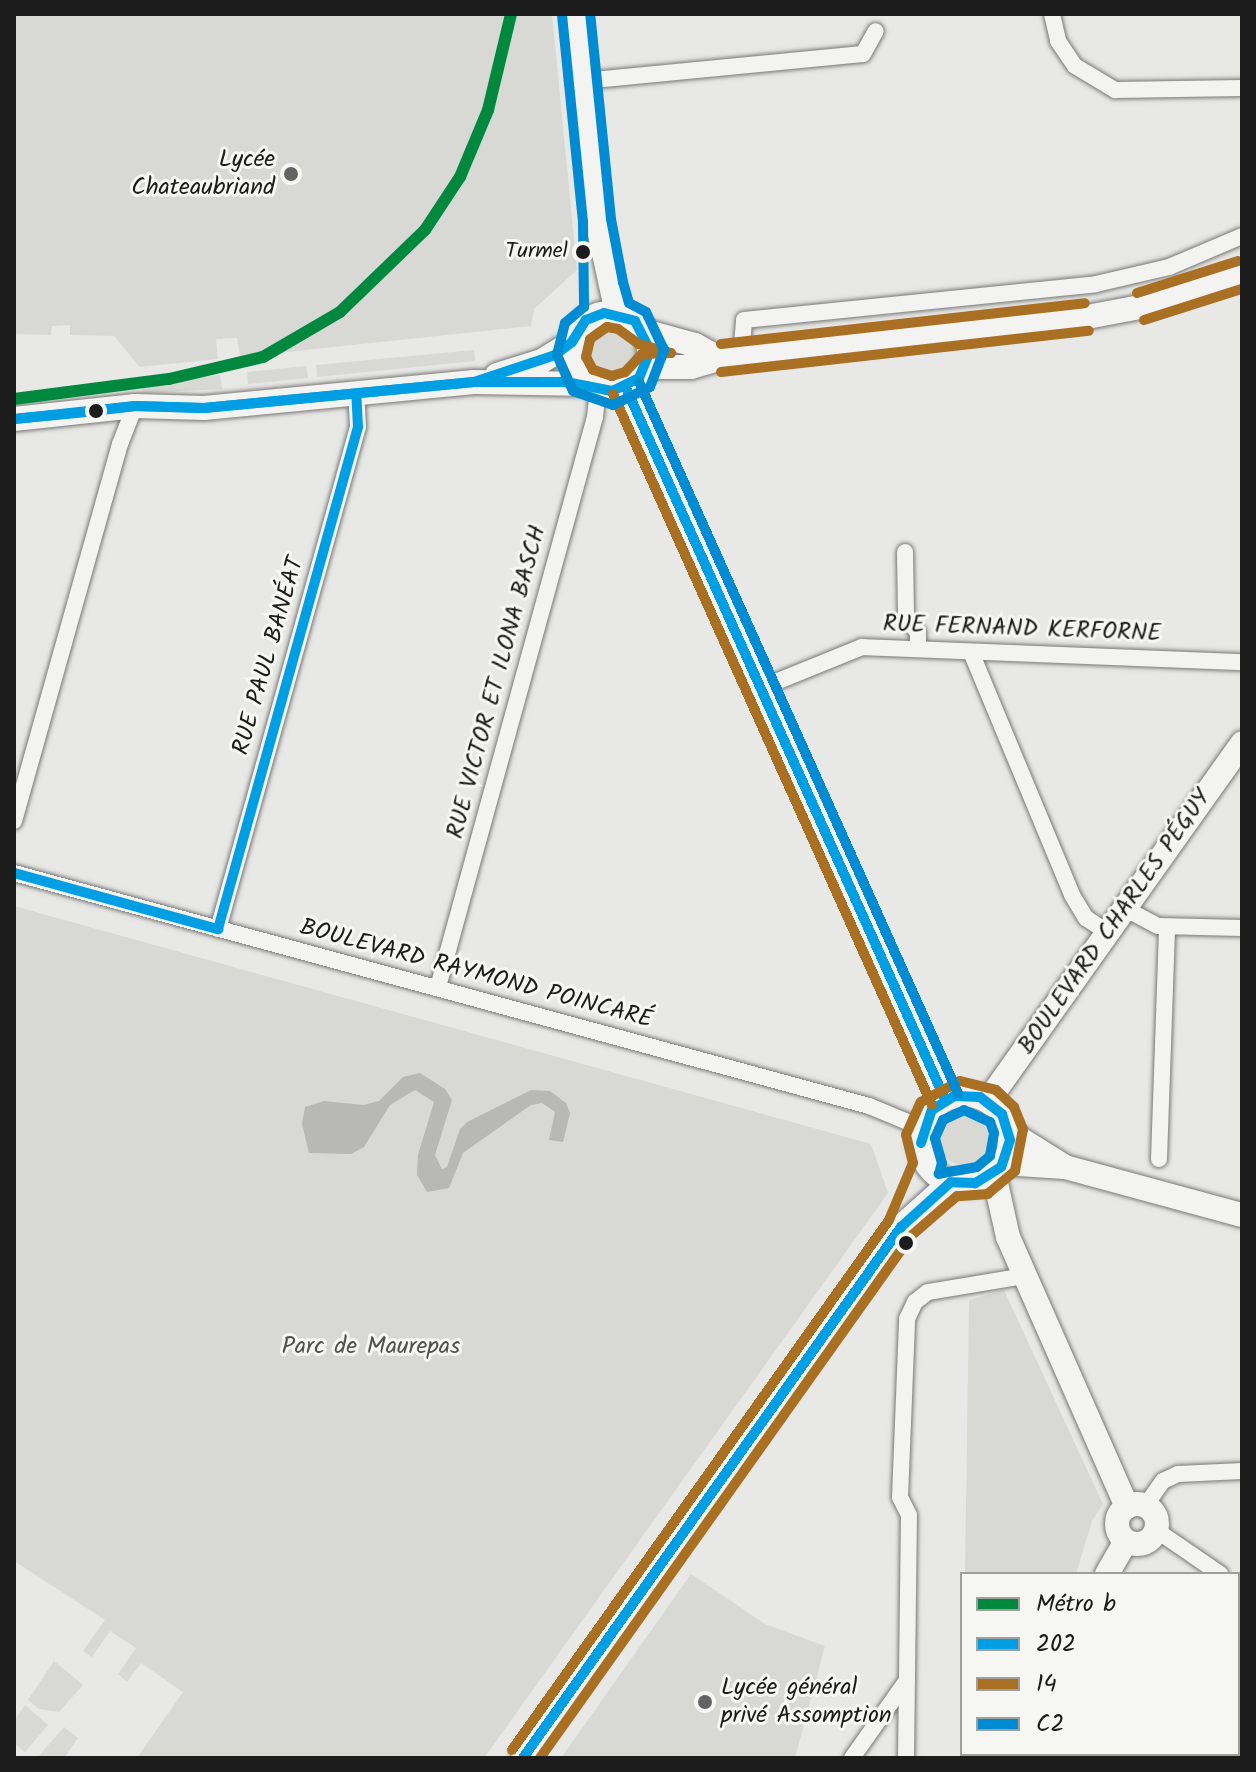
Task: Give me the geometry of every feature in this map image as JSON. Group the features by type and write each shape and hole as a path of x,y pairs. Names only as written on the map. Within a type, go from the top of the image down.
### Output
{"street":[{"path":"576,14 608,313"},
{"path":"1052,14 1058,41 1075,66 1115,90 1135,93 1200,85 1240,95"},
{"path":"583,81 863,54 876,31"},
{"path":"729,357 744,320 1096,284 1169,267 1242,236"},
{"path":"647,367 691,367 729,357 1087,317 1140,307 1242,274"},
{"path":"608,313 644,331 729,357"},
{"path":"593,387 573,364 572,342 577,330 608,313"},
{"path":"14,419 135,406 204,408 474,382 626,388 647,367 650,351 644,331"},
{"path":"474,382 542,361 572,342"},
{"name":"RUE VICTOR ET ILONA BASCH","path":"438,987 595,417 593,387"},
{"path":"626,388 945,1099"},
{"name":"RUE PAUL BANÉAT","path":"218,929 358,427 356,394"},
{"path":"14,821 120,444 135,406"},
{"path":"905,552 906,618 918,633 918,649"},
{"name":"RUE FERNAND KERFORNE","path":"761,688 862,647 1242,662"},
{"path":"971,652 1072,895 1086,918 1107,932"},
{"name":"BOULEVARD CHARLES PÉGUY","path":"988,1101 1242,743"},
{"name":"BOULEVARD RAYMOND POINCARÉ","path":"14,873 877,1108 922,1128"},
{"path":"1124,908 1150,924 1167,927 1242,928"},
{"path":"1159,1159 1167,927"},
{"path":"523,1758 901,1227 928,1164 922,1128 945,1099 962,1095 988,1101 1002,1114 1009,1132 999,1169 1008,1237 1137,1506 1155,1514 1156,1530 1148,1542 1126,1541"},
{"path":"1009,1132 1065,1167 1242,1215"},
{"path":"928,1164 960,1183 1008,1237"},
{"path":"901,1227 960,1183 999,1169 1065,1167"},
{"path":"906,1758 909,1515 900,1497 910,1310 928,1292 1025,1276"},
{"path":"1126,1541 1118,1525 1163,1481 1178,1474 1242,1471"},
{"path":"1156,1530 1217,1572"},
{"path":"1108,1572 1126,1541"},
{"path":"852,1758 908,1679"}],"shaded area":[{"name":"Lycée Chateaubriand","path":"14,14 552,14 577,270 534,309 531,326 240,357 237,338 216,339 218,359 140,367 114,336 70,335 70,325 52,326 51,335 14,334"},
{"path":"613,324 633,332 641,352 633,372 613,380 593,372 585,352 593,332"},
{"path":"474,350 475,361 317,377 316,365"},
{"path":"306,366 308,378 248,384 247,372"},
{"path":"220,375 222,389 143,393 142,384"},
{"name":"Parc de Maurepas","path":"14,906 871,1144 888,1193 484,1758 137,1758 183,1692 141,1663 127,1682 118,1674 136,1648 110,1631 92,1657 83,1651 105,1620 14,1561"},
{"path":"420,1073 445,1089 452,1100 435,1155 442,1169 447,1167 460,1129 467,1122 531,1090 550,1091 566,1103 570,1113 563,1142 549,1140 555,1112 542,1103 531,1105 463,1153 449,1188 427,1192 417,1175 418,1155 434,1102 415,1090 390,1105 364,1147 351,1154 309,1153 302,1124 305,1107 324,1101 364,1105 379,1101 403,1077"},
{"path":"964,1115 982,1122 989,1140 982,1158 964,1165 946,1158 939,1140 946,1122"},
{"path":"1004,1290 1103,1504 1092,1521 1077,1572 965,1572 969,1300"},
{"name":"Lycée général privé Assomption","path":"691,1574 765,1624 825,1646 795,1758 561,1758"},
{"path":"54,1661 83,1685 59,1712 39,1709 28,1700"},
{"path":"1240,1688 1242,1758 1069,1758 1240,1756"},
{"path":"25,1705 48,1725 25,1752 14,1743 14,1721"},
{"path":"64,1727 78,1738 64,1758 37,1758"}],"metro line":[{"name":"b","path":"14,399 169,379 263,357 340,312 425,230 460,177 488,110 511,14"}],"transit line":[{"name":"C2","path":"562,15 583,222 584,307 565,323 557,355 573,391 613,405 650,387 664,350 646,312 629,303 623,282 611,219 590,14"},
{"name":"14","path":"1137,293 1238,261"},
{"name":"14","path":"1144,320 1242,289"},
{"name":"14","path":"721,344 1085,303"},
{"name":"202","path":"604,313 635,321 650,351 639,378 612,391 566,382 474,382 555,355 572,342 586,320 604,313"},
{"name":"14","path":"607,327 618,329 639,344 671,353 642,354 625,372 612,376 593,370 586,357 590,339 607,327"},
{"name":"14","path":"721,372 1089,331"},
{"name":"202","path":"204,408 474,382"},
{"name":"202","path":"204,408 474,382"},
{"name":"C2","path":"639,382 958,1093"},
{"name":"202","path":"626,388 945,1099"},
{"name":"202","path":"14,873 218,929 358,427 356,394"},
{"name":"14","path":"613,394 932,1105"},
{"name":"202","path":"135,406 204,408"},
{"name":"202","path":"135,406 204,408"},
{"name":"202","path":"135,406 97,411 14,419 135,406"},
{"name":"14","path":"512,1750 889,1220 913,1163 906,1135 921,1102 960,1081 996,1090 1014,1107 1023,1129 1015,1171 988,1194 957,1196 911,1236 540,1758"},
{"name":"202","path":"921,1143 932,1110 954,1096 980,1097 1002,1114 1010,1140 1001,1167 975,1183 951,1182"},
{"name":"C2","path":"964,1110 990,1122 994,1133 990,1156 977,1167 939,1174 942,1163 935,1138 943,1120 964,1110"},
{"name":"202","path":"523,1758 901,1227 951,1182"}],"place":[{"name":"Lycée Chateaubriand","path":"291,174"},
{"name":"Turmel","path":"583,252"},
{"name":"Lycée général privé Assomption","path":"705,1702"}]}
